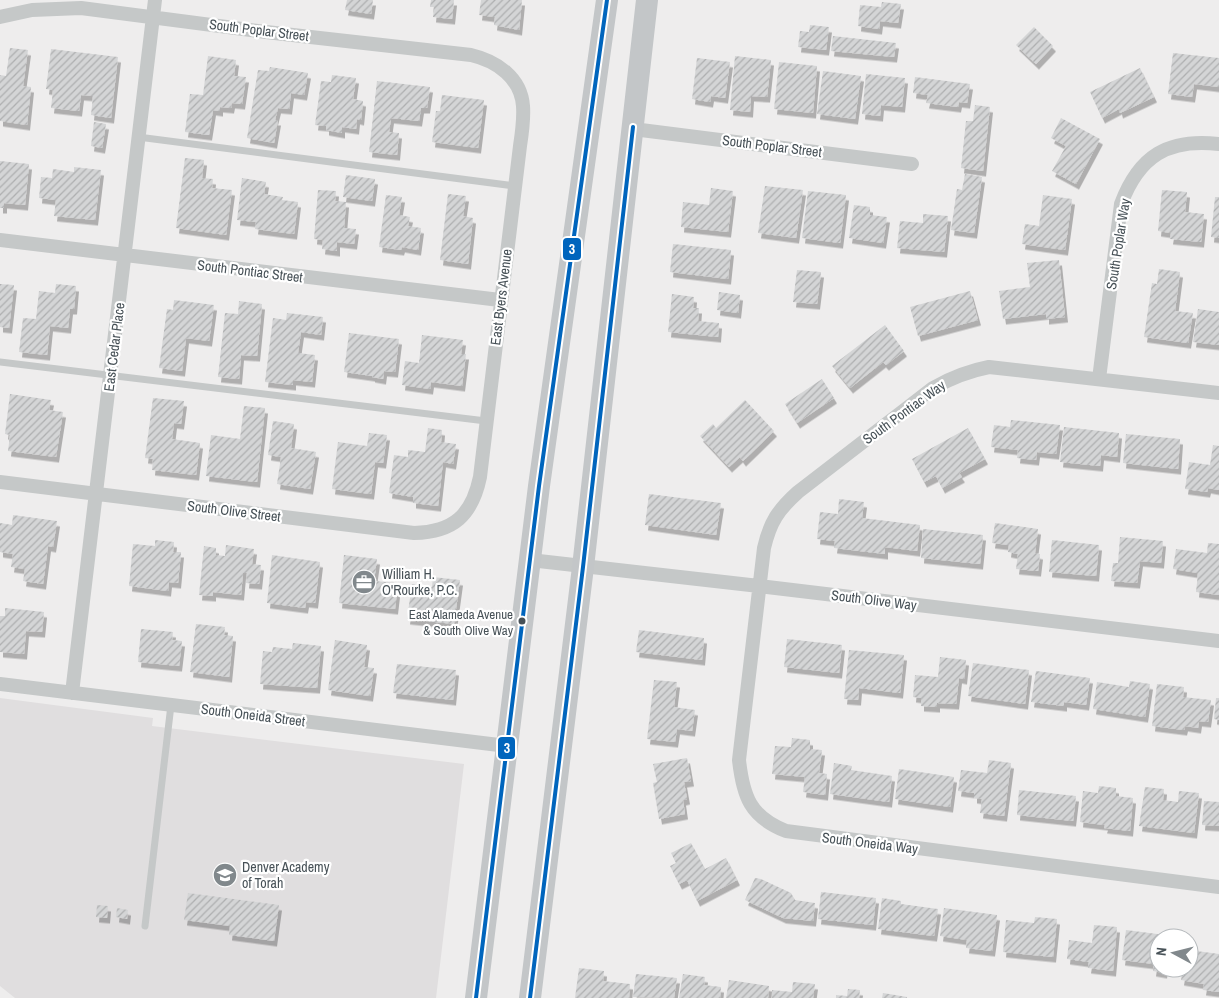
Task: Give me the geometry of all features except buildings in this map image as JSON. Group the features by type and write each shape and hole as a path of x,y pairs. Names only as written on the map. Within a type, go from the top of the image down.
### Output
{"main road":[{"path":"476,998 530,560 607,0"},
{"path":"530,998 583,567 647,0"}],"street":[{"name":"East Cedar Place","path":"72,694 155,0"},
{"name":"South Poplar Street","path":"0,17 32,10 66,7 153,16 266,32 471,55 493,62 512,77"},
{"name":"East Byers Avenue","path":"464,516 477,490 523,122 523,105 520,93 512,77"},
{"name":"South Poplar Street","path":"633,129 912,164"},
{"name":"South Poplar Way","path":"1099,379 1121,204 1129,183 1148,162 1167,148 1204,142 1219,144"},
{"name":"South Pontiac Street","path":"0,240 500,300"},
{"name":"South Pontiac Way","path":"759,586 768,532 780,509 798,492 933,388 951,378 972,370 989,367 1219,393"},
{"name":"South Olive Street","path":"0,482 414,533 432,532 445,528 464,516"},
{"name":"South Olive Way","path":"530,560 1219,641"},
{"name":"South Oneida Way","path":"759,586 739,760 742,786 750,804 774,826 786,832 812,836 1219,887"},
{"name":"South Oneida Street","path":"0,684 507,746"}],"lane":[{"path":"138,137 515,186"},
{"path":"0,362 486,421"},
{"path":"146,926 172,705"}],"shaded area":[{"name":"Denver Academy of Torah","path":"0,698 153,718 152,726 464,764 436,998 15,998 0,986"}],"transit line":[{"name":"3","path":"476,998 539,486 607,0"},
{"name":"3","path":"530,998 583,567 633,127"}],"place":[{"name":"William H. O'Rourke, P.C.","path":"364,582"},
{"name":"East Alameda Avenue & South Olive Way","path":"522,621"},
{"name":"Denver Academy of Torah","path":"225,875"}]}
